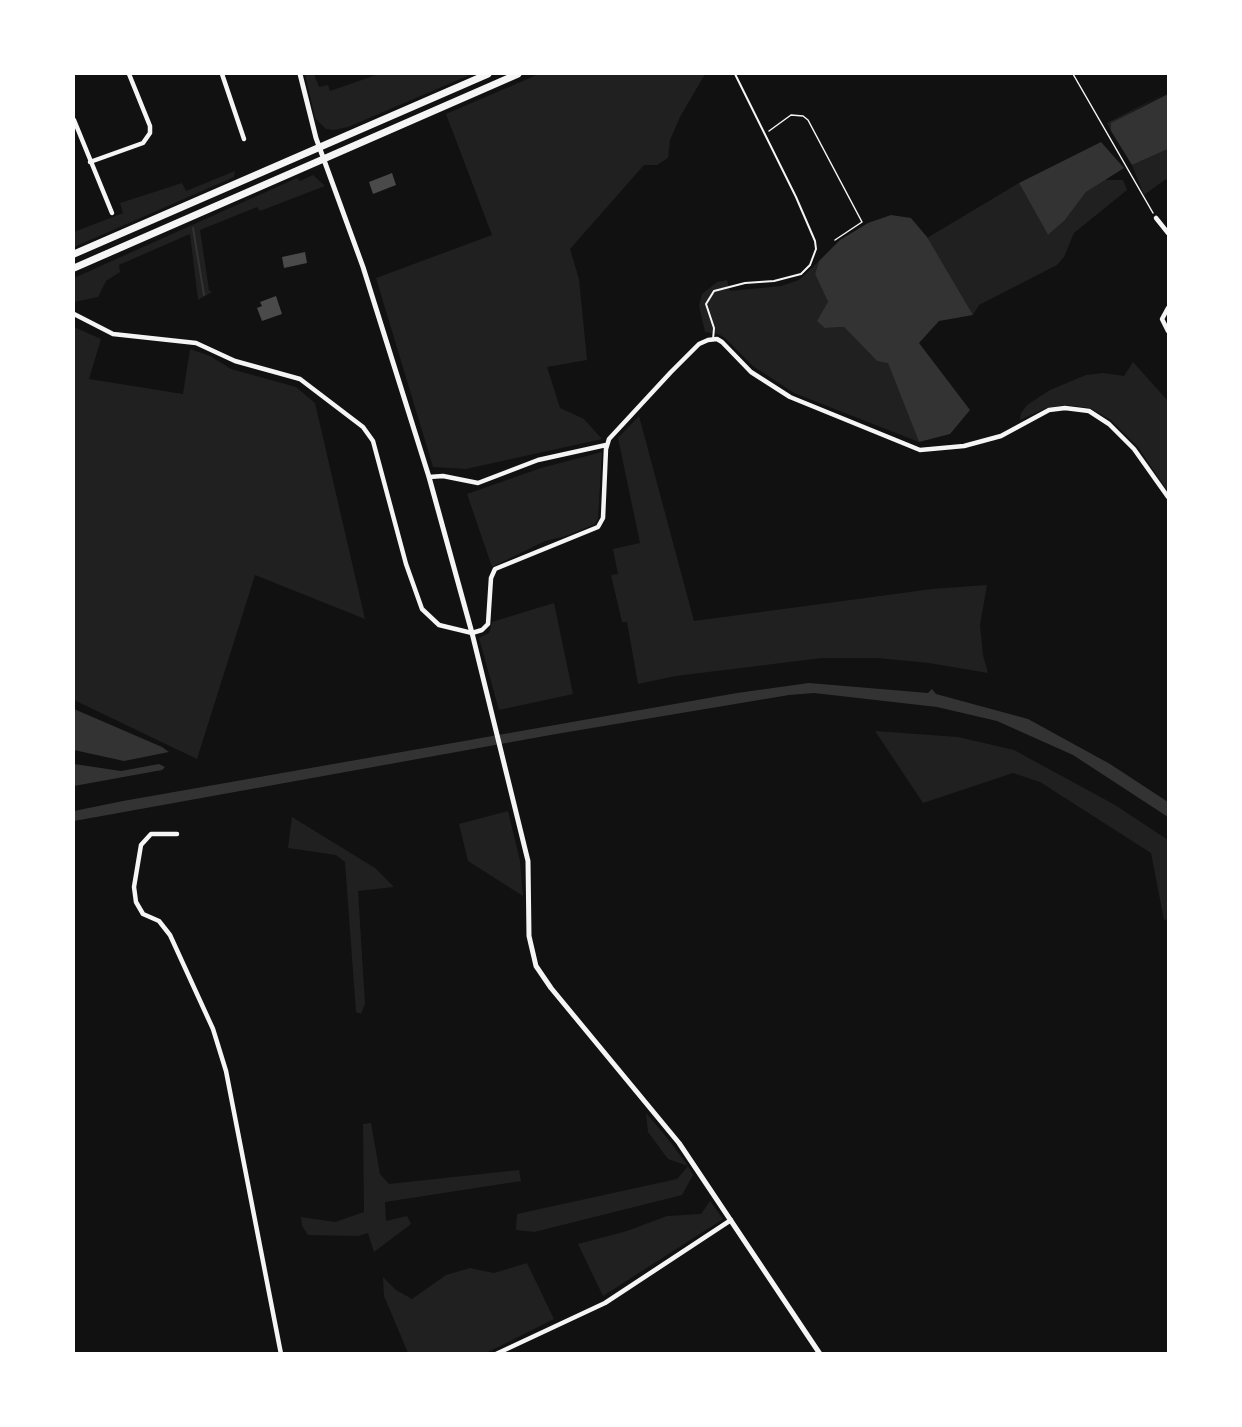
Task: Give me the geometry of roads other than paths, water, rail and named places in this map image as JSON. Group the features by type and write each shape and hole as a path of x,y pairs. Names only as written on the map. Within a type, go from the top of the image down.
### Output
{"main road":[{"path":"74,254 488,74"},
{"path":"74,268 518,74"}],"street":[{"path":"90,162 143,142 150,133 150,126 129,74"},
{"path":"222,74 244,139"},
{"path":"300,74 322,160 363,267 429,477 472,633 528,861 529,936 536,966 551,988 679,1143 820,1353"},
{"path":"74,120 112,213"},
{"path":"1156,218 1168,233"},
{"path":"1168,308 1162,319 1168,331"},
{"path":"74,314 113,334 196,343 235,361 300,379 363,427 373,441 406,564 422,609 439,625 472,633 482,630 488,624 491,578 495,569 598,526 603,518 606,445"},
{"path":"429,477 443,476 478,483 538,460 606,445 699,344 713,340 722,342 752,372 790,397 920,450 964,446 1001,436 1049,411 1065,408 1089,411 1109,424 1134,449 1168,497"},
{"path":"177,834 151,834 141,845 134,887 136,902 143,914 159,921 170,935 213,1029 226,1071 281,1353"},
{"path":"496,1353 605,1303 731,1220"}],"lane":[{"path":"713,340 714,328 706,304 714,291 745,283 789,278 801,274 814,257 815,241 735,74"}],"waterway":[{"path":"193,228 204,295"}]}
